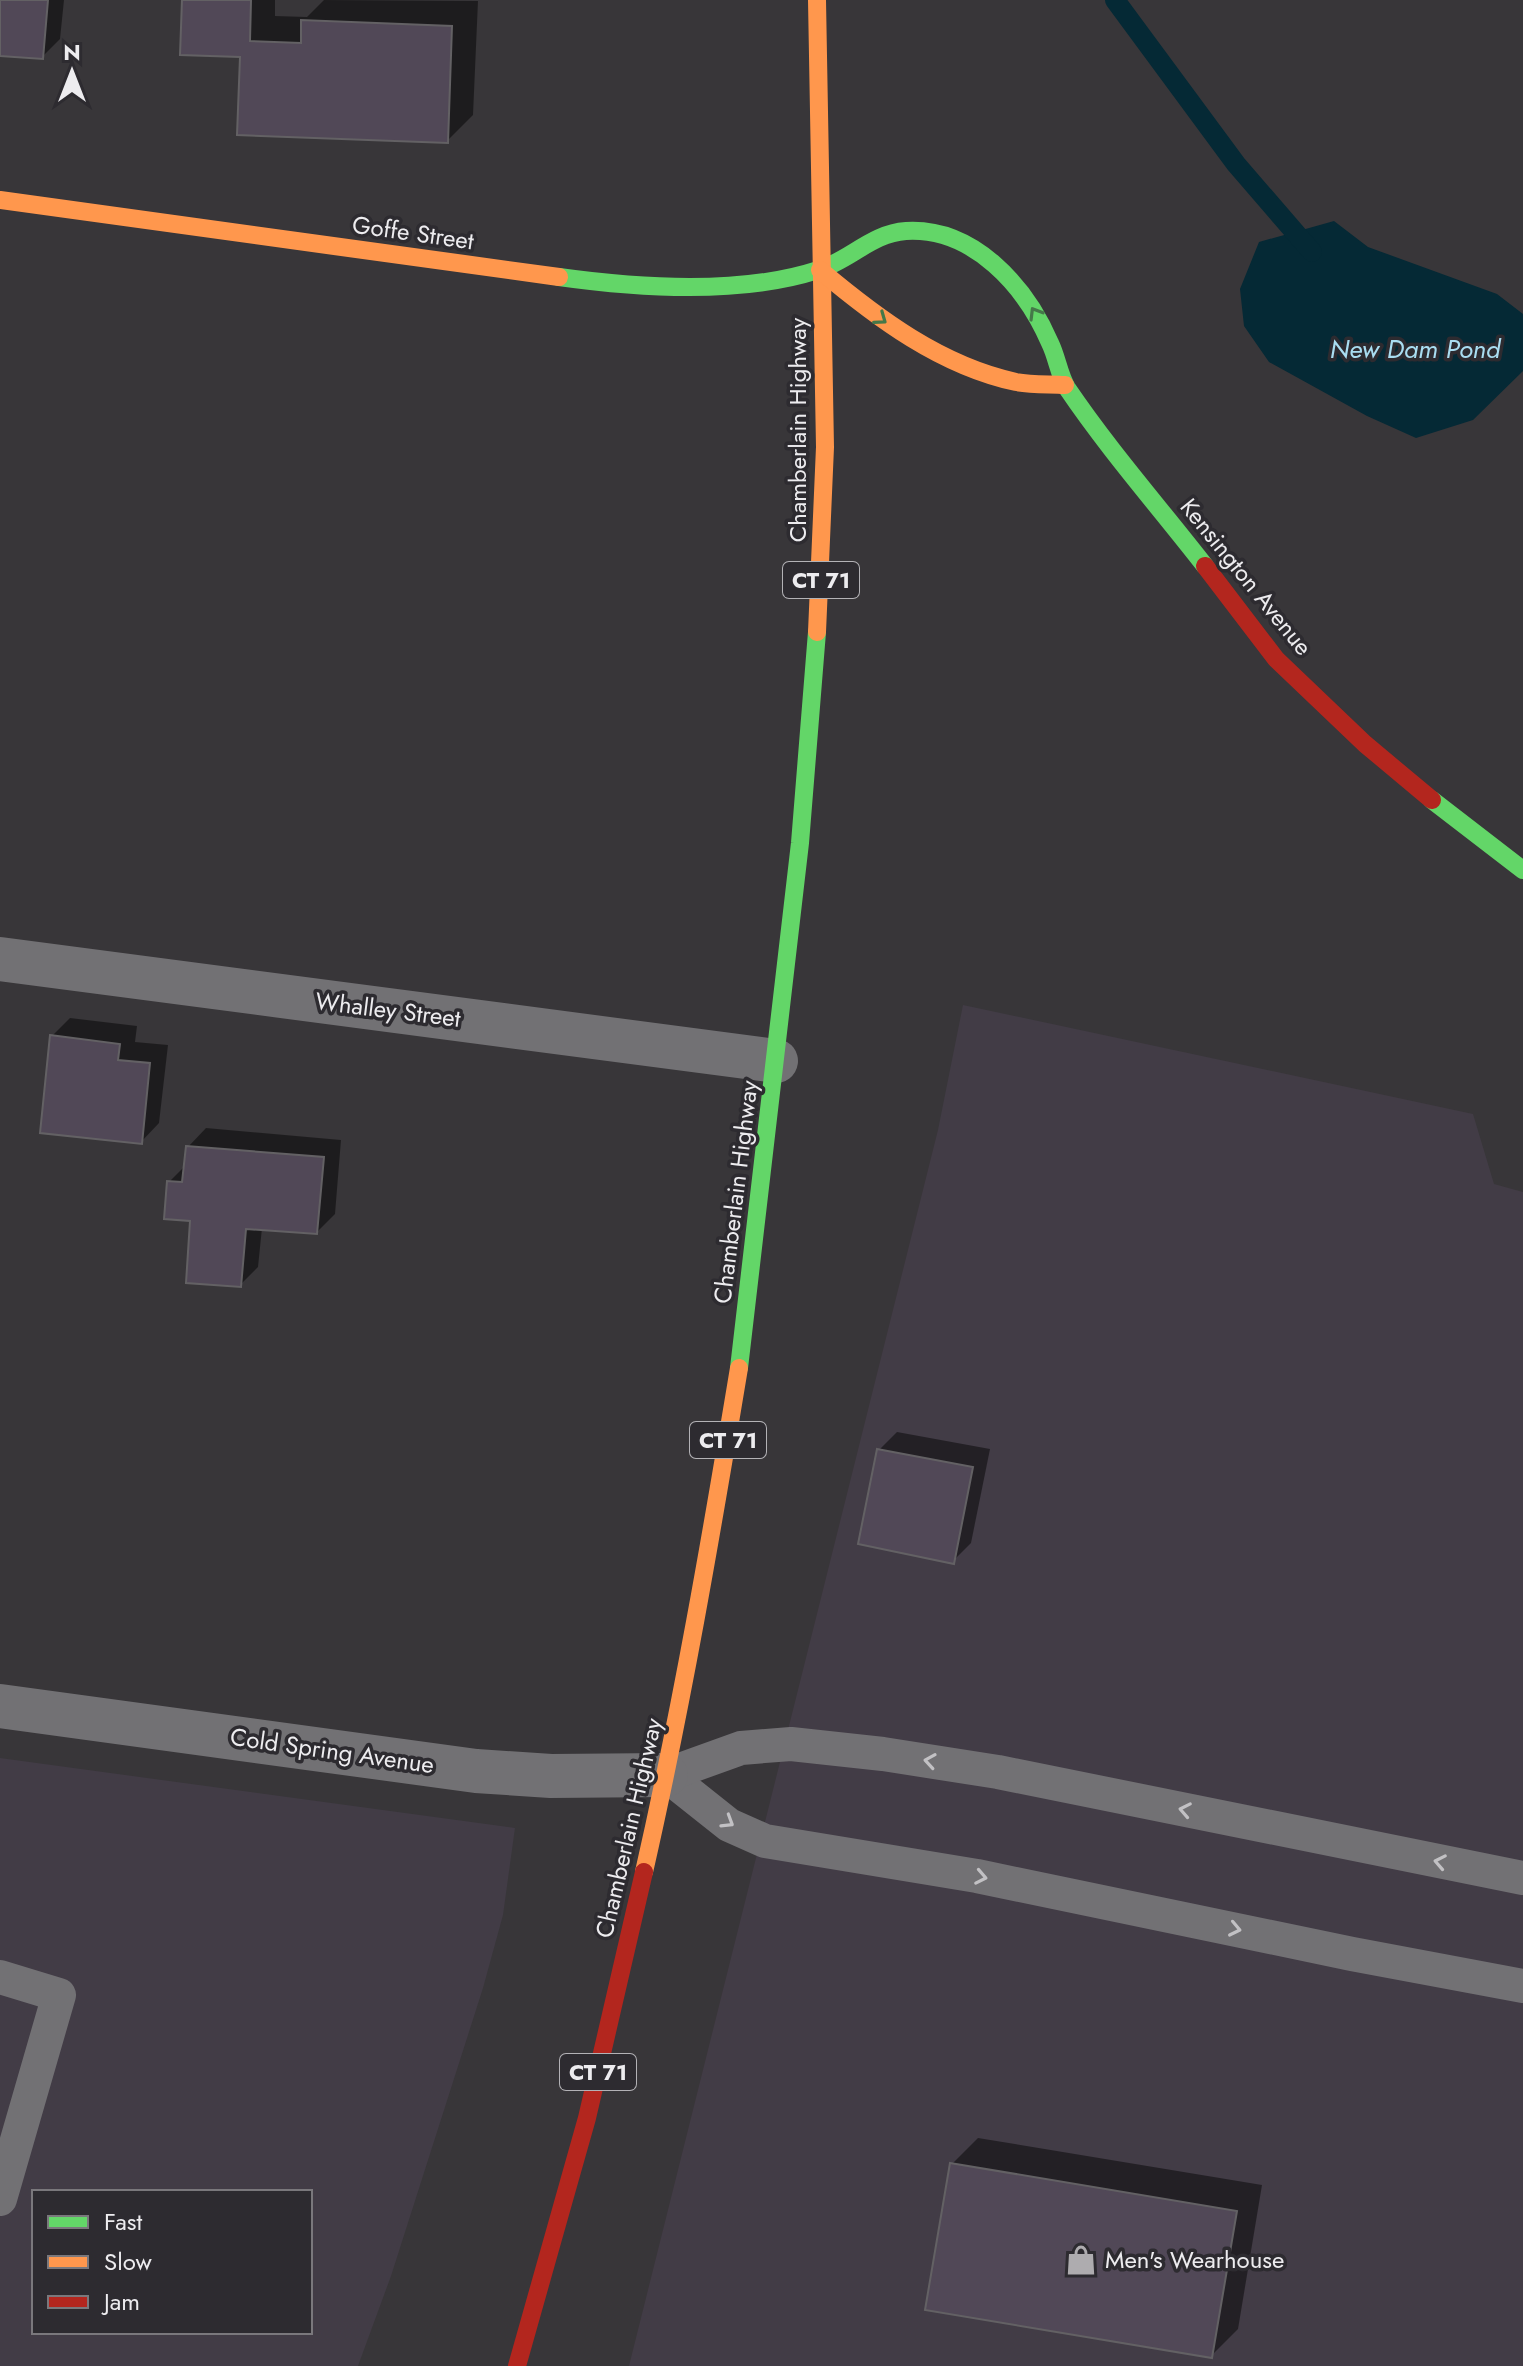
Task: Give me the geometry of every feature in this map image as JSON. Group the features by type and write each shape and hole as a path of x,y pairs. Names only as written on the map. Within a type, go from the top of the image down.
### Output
{"main road":[{"name":"Chamberlain Highway","path":"517,2366 587,2118 666,1775 689,1670 740,1359 776,1061 810,735 820,599 825,447 817,0"},
{"name":"Goffe Street","path":"0,200 593,282 687,286 752,284 820,270"},
{"name":"Kensington Avenue","path":"820,270 873,240 905,231 942,234 988,257 1034,308 1052,346 1065,385 1276,659 1365,744 1459,823 1523,870"},
{"path":"820,270 891,326 973,370 1017,383 1065,385"}],"street":[{"name":"Whalley Street","path":"0,959 776,1061"},
{"name":"Cold Spring Avenue","path":"0,1706 476,1771 551,1776 666,1775"}],"lane":[{"path":"666,1775 741,1748 791,1744 883,1754 998,1772 1523,1878"},
{"path":"666,1775 729,1825 765,1841 977,1876 1352,1954 1523,1986"},
{"path":"0,1977 59,1995 0,2199"}],"shaded area":[{"path":"963,1005 1473,1114 1494,1184 1523,1192 1523,2366 629,2366 938,1130"},
{"path":"0,1758 515,1828 503,1915 483,1988 391,2276 358,2366 0,2366"}],"water":[{"name":"New Dam Pond","path":"1334,221 1368,247 1497,294 1523,314 1523,371 1473,420 1416,438 1367,416 1269,362 1244,326 1240,289 1259,242"}],"building":[{"path":"0,0 48,0 43,59 0,56"},
{"path":"182,0 251,0 250,41 301,43 301,20 452,26 448,143 237,135 240,57 180,55"},
{"path":"50,1035 120,1044 118,1060 150,1063 142,1144 40,1133"},
{"path":"186,1146 324,1157 317,1234 246,1229 241,1287 186,1283 190,1221 164,1219 167,1181 182,1182"},
{"path":"877,1449 973,1467 954,1564 858,1544"},
{"name":"Men's Wearhouse","path":"950,2163 1237,2211 1212,2358 925,2310"}],"waterway":[{"path":"1115,0 1236,164 1312,252"}],"traffic: fast":[{"path":"559,277 655,286 756,283 818,270 894,233 931,232 954,239 994,264 1027,301 1050,343 1067,388 1205,566"},
{"path":"739,1368 800,843 817,632"},
{"path":"1432,800 1523,870"}],"traffic: slow":[{"path":"817,0 825,447 817,632"},
{"path":"0,200 559,277"},
{"path":"820,270 864,306 936,352 988,375 1016,382 1065,385"},
{"path":"644,1872 695,1621 739,1368"}],"traffic: jam":[{"path":"1205,566 1276,659 1365,744 1432,800"},
{"path":"517,2366 587,2118 644,1872"}],"place":[{"name":"Men's Wearhouse","path":"1081,2260"}]}
